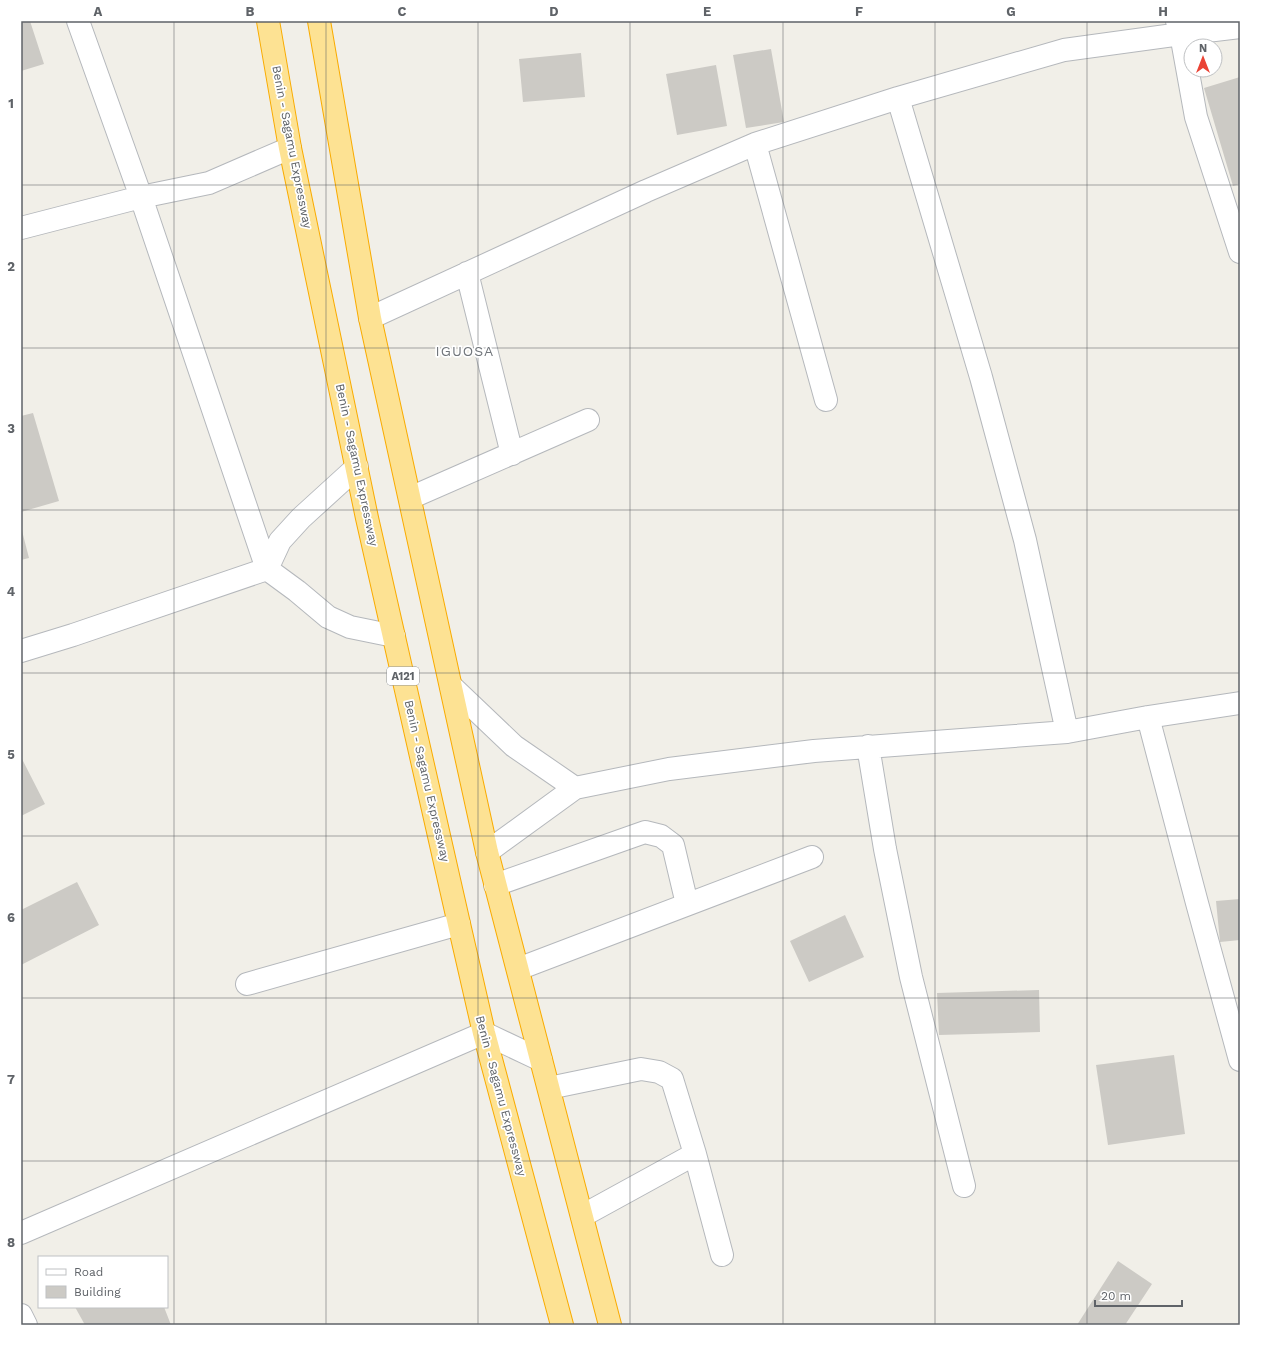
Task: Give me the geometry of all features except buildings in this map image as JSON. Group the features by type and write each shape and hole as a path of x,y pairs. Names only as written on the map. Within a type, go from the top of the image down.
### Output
{"highway":[{"name":"Benin - Sagamu Expressway","path":"268,21 290,148 394,636 484,1033 562,1325"},
{"path":"319,21 370,318 487,852 610,1325"}],"street":[{"path":"78,21 141,197 267,569 328,617 350,627 394,636"},
{"path":"370,318 646,191 755,144 898,98 1064,50 1179,27 1240,27"},
{"path":"1179,27 1196,117 1240,252"},
{"path":"898,98 981,377 1025,540 1067,732"},
{"path":"755,144 826,400"},
{"path":"21,228 141,197 209,183 290,148"},
{"path":"468,273 512,454"},
{"path":"410,498 588,420"},
{"path":"21,651 74,635 267,569 280,541 301,518 357,467"},
{"path":"451,686 514,746 575,788"},
{"path":"487,852 575,788 669,768 868,746 1067,732 1148,717 1240,703"},
{"path":"1148,717 1240,1060"},
{"path":"868,746 884,849 910,977 964,1186"},
{"path":"495,885 644,832 661,836 673,845 687,904"},
{"path":"518,969 812,856"},
{"path":"247,984 459,924"},
{"path":"21,1233 484,1033 541,1060"},
{"path":"549,1088 641,1069 659,1072 672,1079 695,1154 722,1255"},
{"path":"582,1216 695,1154"},
{"path":"21,1315 26,1325"}],"district":[{"name":"IGUOSA","path":"465,351"}]}
